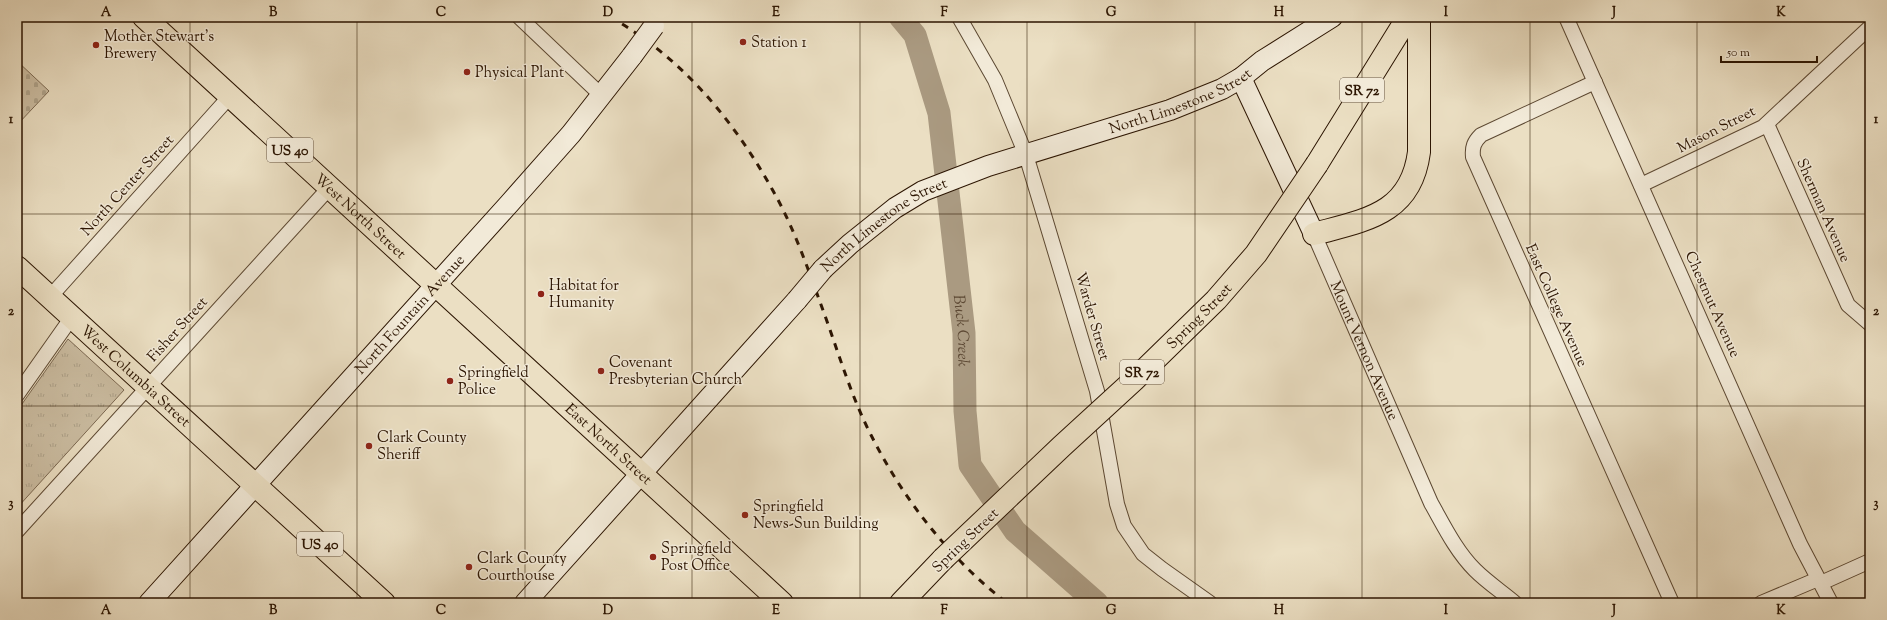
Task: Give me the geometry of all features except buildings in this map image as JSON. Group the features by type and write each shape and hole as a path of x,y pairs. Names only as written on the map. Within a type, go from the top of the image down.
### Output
{"main road":[{"name":"West North Street","path":"144,17 436,284"},
{"name":"North Limestone Street","path":"525,603 797,300 823,269 850,244 897,207 922,191 988,166 1170,110 1222,89 1241,78 1262,61 1332,17"},
{"name":"Spring Street","path":"901,603 943,559 1134,380 1216,300 1256,254 1317,164 1408,17"},
{"path":"1314,234 1380,214 1393,205 1403,195 1411,182 1417,168 1419,152 1419,17"},
{"name":"North Fountain Avenue","path":"149,603 569,135 658,22"},
{"name":"Mount Vernon Avenue","path":"1241,78 1314,234"},
{"name":"West Columbia Street","path":"17,266 255,485"},
{"name":"East North Street","path":"436,284 782,603"},
{"name":"US 40","path":"255,485 384,603"}],"street":[{"path":"519,17 601,95"},
{"name":"Warder Street","path":"959,17 995,80 1026,155 1097,391 1117,504 1124,526 1143,554 1162,570 1210,603"},
{"name":"Chestnut Avenue","path":"1566,17 1800,544 1831,603"},
{"name":"Mason Street","path":"1641,185 1767,124 1870,27"},
{"name":"East College Avenue","path":"1595,82 1481,135 1475,141 1472,148 1473,157 1672,603"},
{"name":"North Center Street","path":"50,297 231,95"},
{"name":"Sherman Avenue","path":"1767,124 1848,305 1870,324"},
{"name":"Fisher Street","path":"17,531 330,187"},
{"name":"Mount Vernon Avenue","path":"1314,234 1431,503 1447,533 1461,554 1475,569 1515,603"},
{"path":"17,395 72,317"},
{"path":"1761,603 1870,561"}],"green space":[{"path":"17,61 49,91 17,125"},
{"path":"68,339 124,390 17,508 17,411"}],"waterway":[{"name":"Buck Creek","path":"900,17 915,35 939,113 964,333 965,411 970,465 1015,531 1097,603"}],"railway":[{"path":"610,17 659,50 682,70 703,91 722,114 757,163 780,204 794,234 830,328 857,405 884,459 913,505 947,547 986,586 1007,603"}],"place":[{"name":"Station 1","path":"743,42"},
{"name":"Mother Stewart's Brewery","path":"96,45"},
{"name":"Physical Plant","path":"467,72"},
{"name":"Habitat for Humanity","path":"541,294"},
{"name":"Covenant Presbyterian Church","path":"601,371"},
{"name":"Springfield Police","path":"450,381"},
{"name":"Clark County Sheriff","path":"369,446"},
{"name":"Springfield News-Sun Building","path":"745,515"},
{"name":"Springfield Post Office","path":"653,557"},
{"name":"Clark County Courthouse","path":"469,567"}]}
